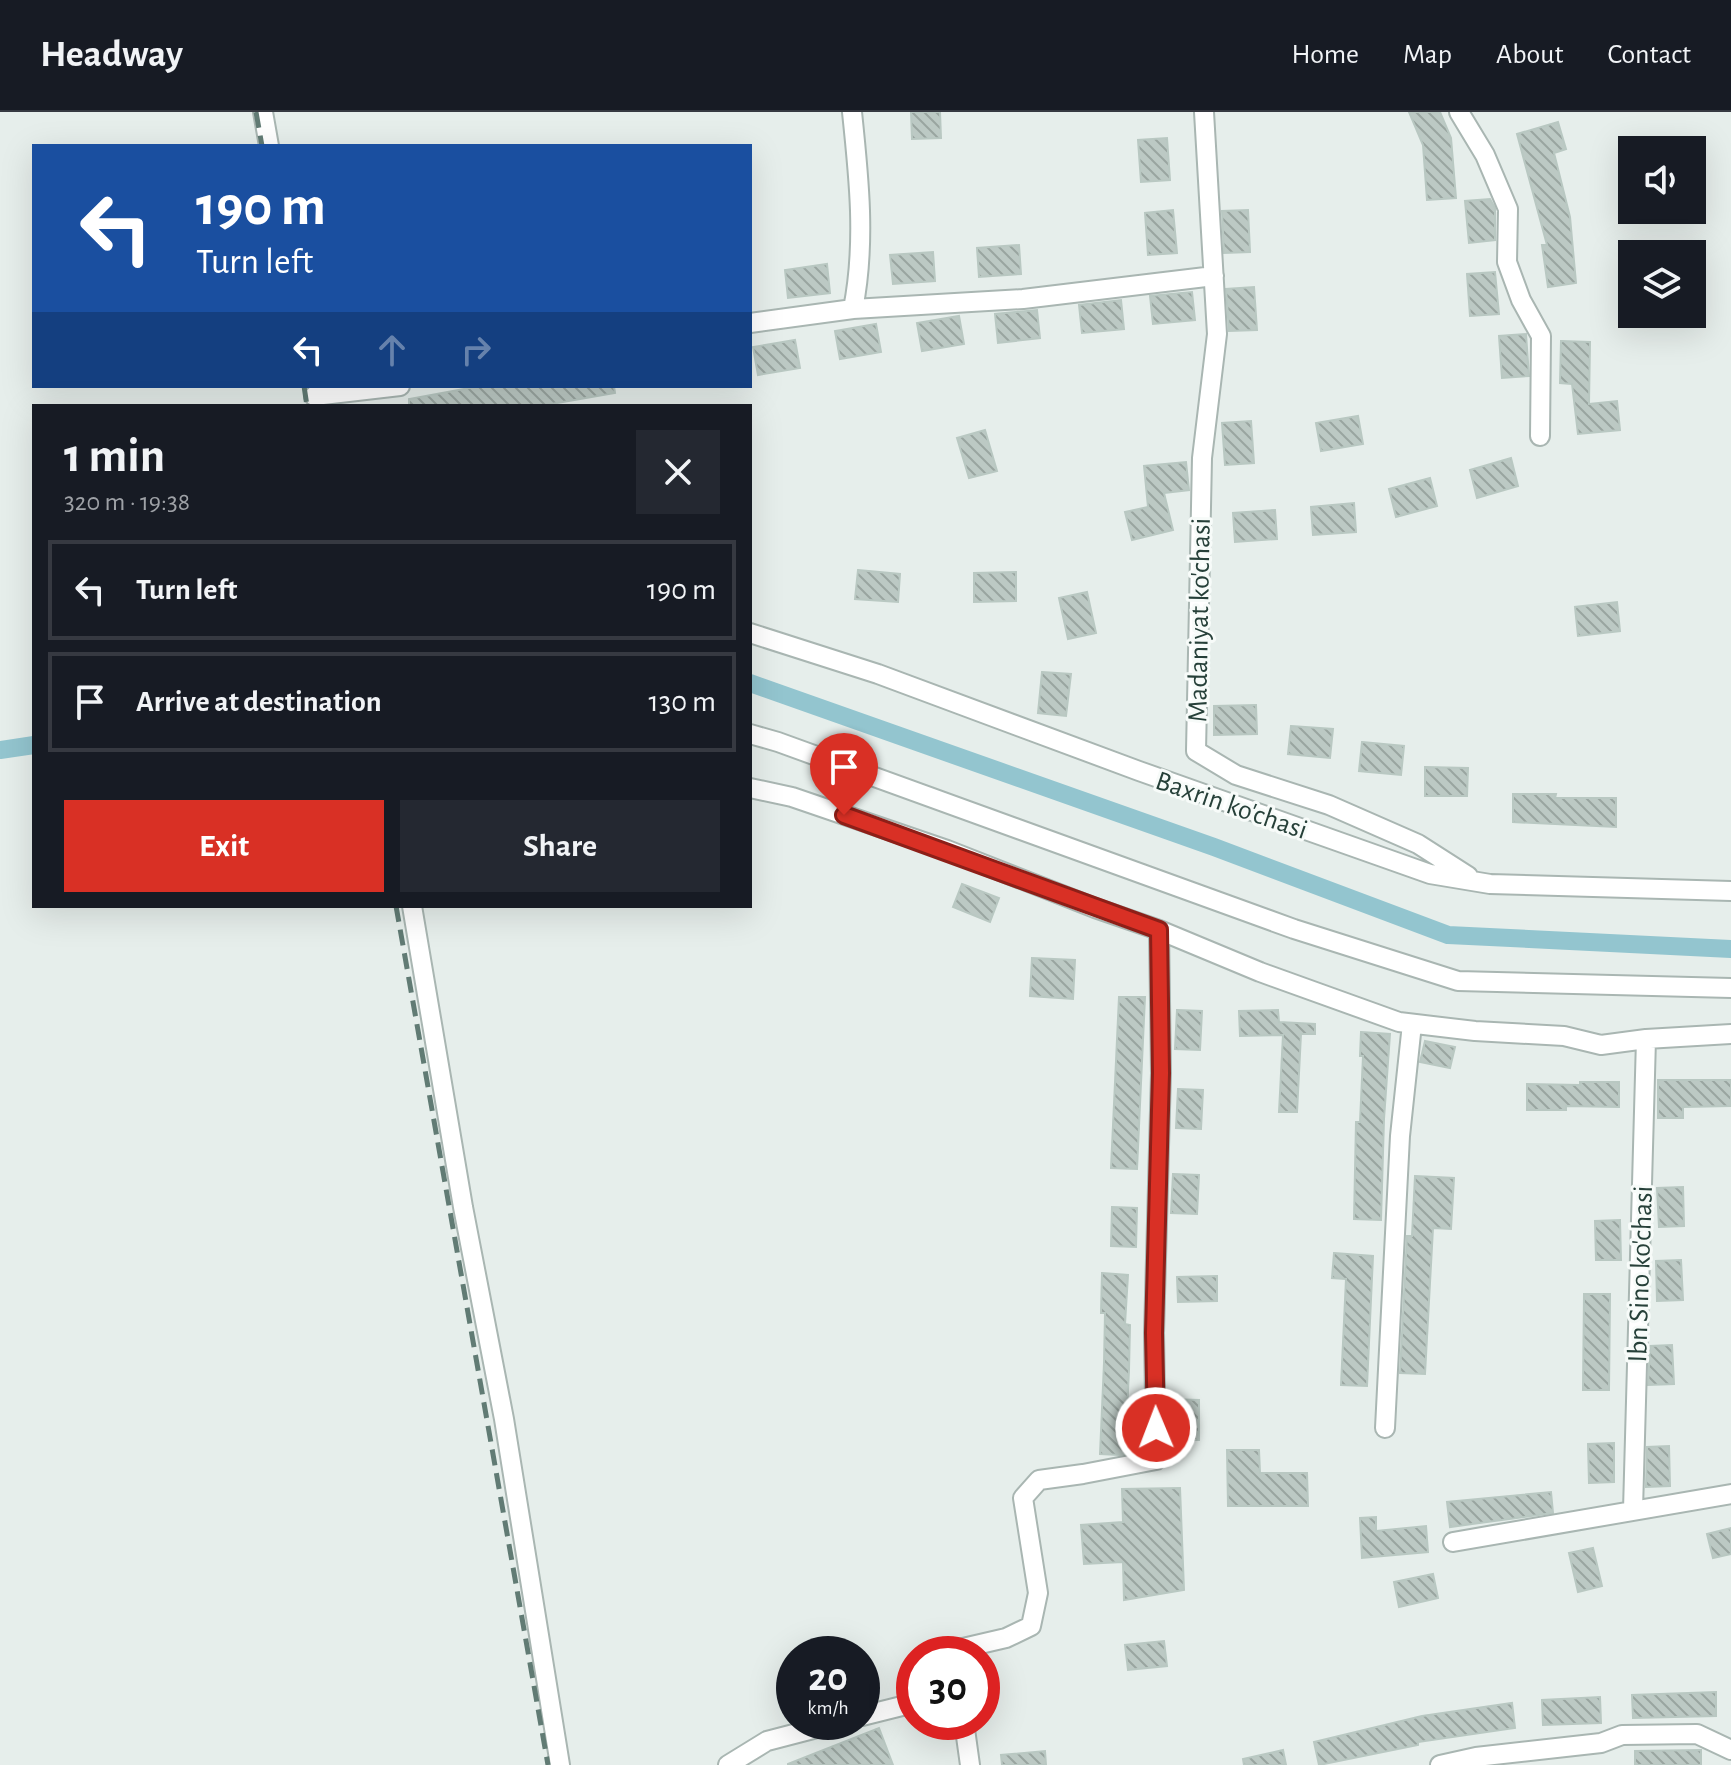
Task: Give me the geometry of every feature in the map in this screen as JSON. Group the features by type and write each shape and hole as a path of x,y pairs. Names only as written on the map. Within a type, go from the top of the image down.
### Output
{"street":[{"path":"263,112 269,144"},
{"path":"852,112 860,185 861,272 853,309"},
{"name":"Madaniyat ko'chasi","path":"1204,112 1217,334 1202,458 1196,751 1236,775 1329,805 1418,844 1475,881"},
{"path":"1459,112 1485,155 1508,209 1507,262 1521,300 1541,336 1540,436"},
{"path":"752,323 853,309 1023,299 1214,276"},
{"path":"314,396 383,388"},
{"name":"Baxrin ko'chasi","path":"752,634 878,674 1430,874 1490,884 1731,891"},
{"path":"752,735 1294,929 1458,981 1731,988"},
{"path":"752,788 792,797 933,845 1159,930 1260,972 1399,1022 1475,1031 1564,1036 1601,1045 1731,1034"},
{"path":"412,908 463,1207 504,1419 560,1765"},
{"path":"1000,1639 1031,1626 1038,1593 1023,1498 1039,1480 1156,1460 1154,1333 1161,1073 1159,930"},
{"path":"1385,1428 1400,1136 1412,1024"},
{"name":"Ibn Sino ko'chasi","path":"1633,1510 1646,1039"},
{"path":"1453,1542 1731,1494"},
{"path":"1440,1765 1476,1757 1601,1743 1622,1735 1697,1734 1731,1750"},
{"path":"728,1765 776,1739"},
{"path":"967,1740 970,1765"}],"building":[{"path":"911,112 940,112 941,138 912,139"},
{"path":"1409,112 1440,112 1451,138 1456,198 1427,200 1423,145"},
{"path":"1558,122 1566,149 1554,153 1570,217 1576,283 1548,287 1542,245 1547,245 1517,134"},
{"path":"1167,138 1170,180 1141,182 1138,140"},
{"path":"1490,199 1495,208 1495,240 1469,243 1465,201"},
{"path":"1173,210 1177,253 1148,255 1145,213"},
{"path":"1248,210 1250,252 1224,253 1222,211"},
{"path":"1019,245 1021,274 979,277 977,248"},
{"path":"933,252 935,281 893,284 890,255"},
{"path":"827,264 830,293 788,298 785,270"},
{"path":"1495,272 1499,314 1470,316 1467,274"},
{"path":"1254,287 1257,330 1229,331 1226,289"},
{"path":"1192,292 1195,320 1153,324 1150,296"},
{"path":"1121,300 1124,329 1082,333 1079,305"},
{"path":"1037,310 1040,338 998,343 995,314"},
{"path":"959,316 964,344 922,351 917,323"},
{"path":"876,324 881,352 840,359 835,331"},
{"path":"1526,334 1529,376 1502,378 1499,336"},
{"path":"795,340 800,368 758,375 753,347"},
{"path":"1561,341 1590,342 1589,404 1617,401 1620,430 1578,434 1572,384 1560,383"},
{"path":"469,388 614,388 615,393 552,404 409,404 409,399"},
{"path":"1358,416 1363,444 1321,451 1316,423"},
{"path":"1251,421 1254,463 1225,465 1222,423"},
{"path":"985,430 997,471 969,478 957,438"},
{"path":"1511,458 1518,486 1477,498 1470,470"},
{"path":"1186,462 1189,490 1164,493 1173,530 1132,540 1125,512 1148,507 1144,466"},
{"path":"1430,478 1437,506 1396,517 1389,489"},
{"path":"1354,503 1356,532 1313,535 1311,507"},
{"path":"1275,510 1277,539 1235,542 1233,513"},
{"path":"858,570 900,574 898,602 855,599"},
{"path":"1016,572 1016,601 974,602 974,573"},
{"path":"1087,592 1096,633 1068,639 1059,598"},
{"path":"1617,602 1620,631 1578,636 1575,607"},
{"path":"1042,672 1071,674 1066,716 1038,713"},
{"path":"1256,705 1257,734 1214,735 1214,706"},
{"path":"1291,726 1333,729 1330,758 1288,754"},
{"path":"1362,742 1404,746 1401,775 1359,771"},
{"path":"1425,767 1468,768 1467,796 1425,796"},
{"path":"1513,794 1616,798 1616,827 1513,822"},
{"path":"962,884 999,898 990,922 953,907"},
{"path":"1032,958 1075,960 1073,999 1030,996"},
{"path":"1119,997 1145,997 1137,1169 1111,1168"},
{"path":"1177,1010 1202,1011 1200,1050 1175,1049"},
{"path":"1278,1010 1279,1022 1315,1024 1315,1034 1301,1034 1297,1112 1279,1112 1283,1035 1240,1036 1239,1011"},
{"path":"1361,1032 1390,1034 1381,1220 1354,1219 1356,1122 1360,1122 1363,1056 1360,1056"},
{"path":"1425,1041 1455,1047 1450,1068 1420,1062"},
{"path":"1658,1080 1731,1080 1731,1106 1683,1107 1683,1118 1658,1118"},
{"path":"1580,1082 1619,1082 1619,1107 1566,1106 1566,1110 1527,1110 1527,1084 1580,1085"},
{"path":"1178,1089 1203,1090 1201,1129 1176,1128"},
{"path":"1173,1174 1199,1175 1197,1214 1171,1213"},
{"path":"1415,1176 1454,1178 1451,1229 1433,1228 1425,1374 1400,1373 1407,1236 1412,1236"},
{"path":"1683,1187 1684,1226 1659,1227 1657,1188"},
{"path":"1112,1207 1137,1208 1136,1247 1111,1246"},
{"path":"1620,1220 1621,1260 1596,1260 1595,1221"},
{"path":"1334,1253 1373,1256 1367,1386 1341,1385 1346,1279 1332,1278"},
{"path":"1681,1260 1683,1300 1657,1301 1656,1261"},
{"path":"1102,1273 1128,1275 1125,1324 1130,1325 1129,1370 1125,1454 1120,1455 1100,1454 1105,1313 1101,1313"},
{"path":"1217,1276 1217,1301 1178,1302 1177,1277"},
{"path":"1584,1294 1610,1294 1609,1390 1583,1390"},
{"path":"1672,1345 1674,1384 1648,1385 1650,1346"},
{"path":"1168,1399 1199,1400 1199,1440 1168,1440"},
{"path":"1614,1443 1614,1482 1589,1483 1588,1444"},
{"path":"1669,1446 1670,1486 1646,1487 1647,1447"},
{"path":"1227,1450 1259,1450 1260,1473 1307,1473 1308,1506 1228,1506"},
{"path":"1180,1488 1184,1590 1124,1600 1123,1562 1084,1564 1081,1525 1123,1522 1122,1489"},
{"path":"1551,1492 1553,1513 1450,1527 1447,1502"},
{"path":"1376,1517 1376,1531 1426,1526 1428,1552 1362,1558 1360,1518"},
{"path":"1731,1528 1731,1554 1713,1558 1707,1534"},
{"path":"1593,1548 1602,1586 1578,1592 1569,1553"},
{"path":"1433,1574 1438,1598 1399,1607 1394,1582"},
{"path":"1164,1641 1167,1666 1128,1670 1125,1645"},
{"path":"1716,1692 1716,1716 1633,1718 1632,1695"},
{"path":"1600,1697 1601,1723 1543,1725 1542,1700"},
{"path":"1512,1703 1515,1728 1418,1742 1418,1745 1319,1765 1314,1742 1422,1716"},
{"path":"880,1731 893,1765 788,1765 849,1740 880,1740"},
{"path":"1283,1750 1286,1765 1244,1765 1243,1759"},
{"path":"1701,1750 1701,1765 1635,1765 1635,1751"},
{"path":"1045,1751 1046,1765 1002,1765 1001,1755"}],"waterway":[{"path":"752,684 1214,847 1448,935 1731,949"},
{"path":"0,750 32,745"}],"railway":[{"path":"256,112 262,144"},
{"path":"304,388 307,404"},
{"path":"396,908 548,1765"}],"route":[{"path":"844,815 947,850 1159,930 1161,1073 1154,1333 1156,1428"}]}
